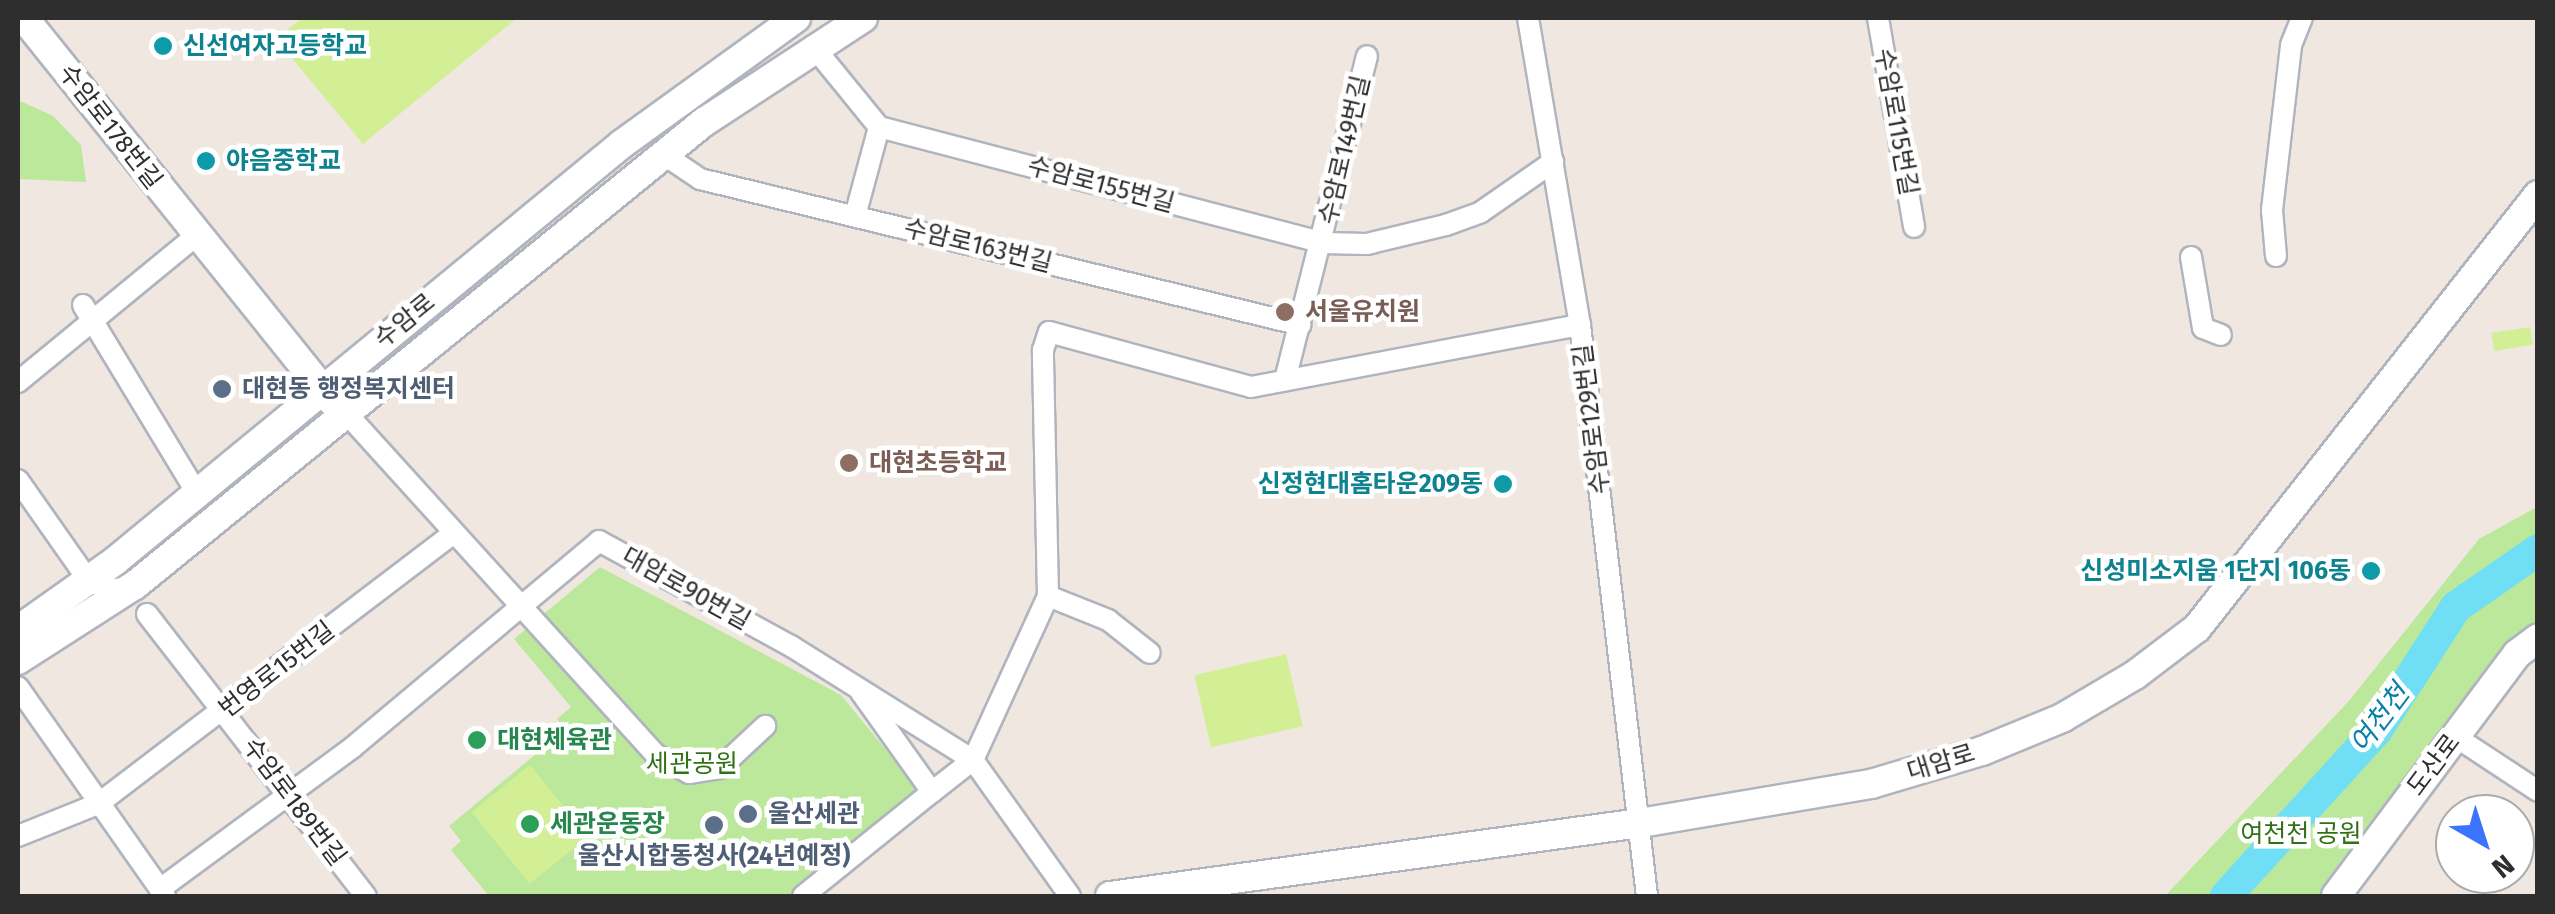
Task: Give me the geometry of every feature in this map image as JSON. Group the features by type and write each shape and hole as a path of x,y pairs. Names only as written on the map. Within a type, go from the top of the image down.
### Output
{"main road":[{"name":"수암로178번길","path":"24,18 321,390 346,412"},
{"name":"수암로","path":"18,630 89,581 622,144 796,18"},
{"name":"수암로","path":"18,660 135,585 663,154 855,19"},
{"name":"대암로","path":"1110,896 1640,823 1871,784 1982,751 2062,718 2136,675 2196,628 2256,558 2538,195"},
{"name":"도산로","path":"2336,896 2518,654 2538,638"}],"street":[{"name":"수암로129번길","path":"1528,18 1580,324 1647,896"},
{"name":"수암로115번길","path":"1878,18 1914,227"},
{"path":"2276,256 2272,210 2291,45 2302,18"},
{"path":"813,46 878,127 855,216"},
{"name":"수암로149번길","path":"1323,243 1367,56"},
{"name":"수암로155번길","path":"878,127 1323,243 1367,244 1446,225 1481,212 1553,162"},
{"name":"수암로163번길","path":"663,154 700,178 1301,325"},
{"path":"18,382 88,313 196,236"},
{"path":"1285,380 1323,243"},
{"path":"2192,257 2203,328 2220,335"},
{"path":"88,313 197,492"},
{"path":"803,896 972,760 1048,596 1043,350 1049,332 1251,387 1580,324"},
{"path":"346,412 610,712 655,754 689,772 720,768 766,726"},
{"path":"18,480 89,581 109,590 135,585"},
{"name":"번영로15번길","path":"18,836 98,804 224,712 453,534"},
{"name":"대암로90번길","path":"162,893 521,608 599,541 860,690 972,760 1070,896"},
{"path":"1048,596 1108,620 1150,653"},
{"name":"수암로189번길","path":"147,614 366,896"},
{"path":"18,687 162,893"},
{"path":"860,690 932,792"},
{"path":"2456,737 2538,791"}],"green space":[{"path":"302,18 517,18 363,144 276,39"},
{"path":"18,100 53,116 81,145 86,182 18,179"},
{"path":"2530,327 2533,345 2494,351 2491,333"},
{"name":"여천천 공원","path":"2537,507 2537,630 2322,896 2165,896 2348,702 2479,539"},
{"name":"세관공원","path":"600,567 841,695 922,794 797,896 489,896 451,850 461,841 449,826 565,730 557,719 571,707 514,639"},
{"path":"1286,654 1303,726 1211,747 1194,675"},
{"name":"세관운동장","path":"530,765 588,836 530,884 472,812"}],"waterway":[{"name":"여천천","path":"2226,896 2376,731 2456,607 2538,550"}],"place":[{"name":"신선여자고등학교","path":"163,46"},
{"name":"야음중학교","path":"206,161"},
{"name":"서울유치원","path":"1285,312"},
{"name":"대현동 행정복지센터","path":"222,389"},
{"name":"대현초등학교","path":"849,463"},
{"name":"신정현대홈타운209동","path":"1503,484"},
{"name":"신성미소지움 1단지 106동","path":"2371,571"},
{"name":"대현체육관","path":"477,740"},
{"name":"울산세관","path":"748,814"},
{"name":"세관운동장","path":"530,824"},
{"name":"울산시합동청사(24년예정)","path":"714,825"}]}
